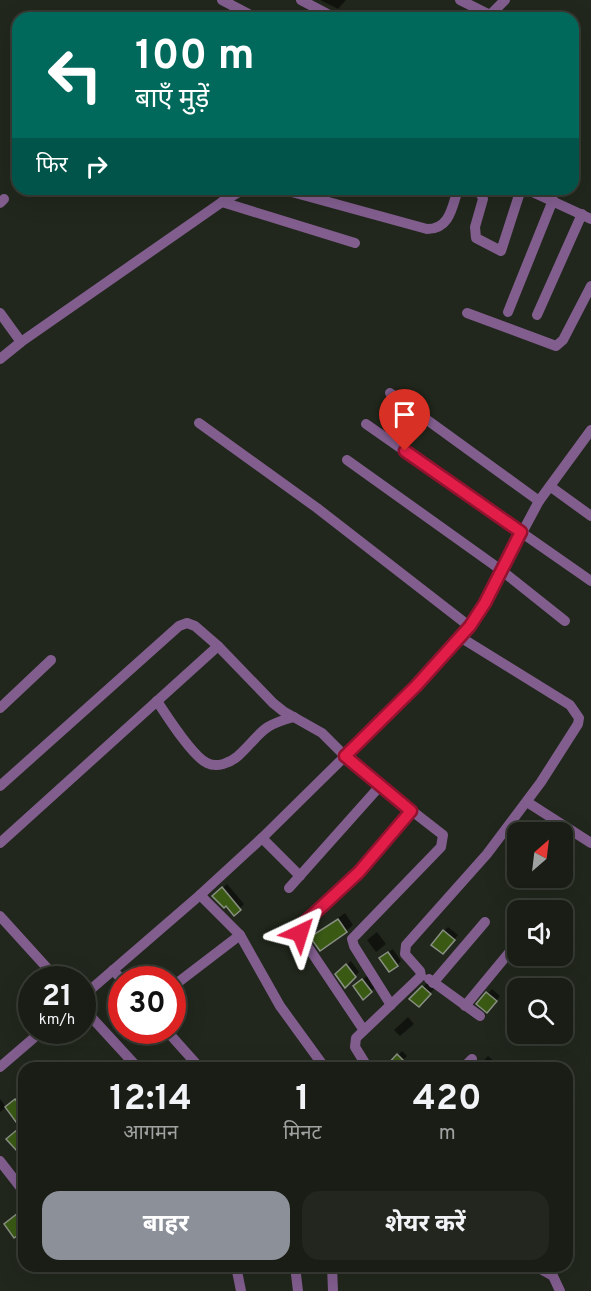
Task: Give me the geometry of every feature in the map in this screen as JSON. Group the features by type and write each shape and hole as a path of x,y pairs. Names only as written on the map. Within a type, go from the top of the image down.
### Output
{"street":[{"path":"222,0 245,12"},
{"path":"301,0 324,12"},
{"path":"460,0 480,12"},
{"path":"493,12 505,0"},
{"path":"0,359 21,342 233,195"},
{"path":"303,195 434,229 444,224 448,218 456,195"},
{"path":"481,195 483,199 475,227 476,238 501,251 519,195"},
{"path":"537,315 586,216 541,195"},
{"path":"508,312 553,200"},
{"path":"222,202 356,243"},
{"path":"467,313 556,346 563,340 591,286"},
{"path":"0,314 21,342"},
{"path":"390,393 539,501"},
{"path":"198,423 317,508 470,626"},
{"path":"366,424 591,581"},
{"path":"118,966 262,838 416,686 470,626 485,603 539,501 591,430"},
{"path":"347,460 501,570 565,621"},
{"path":"550,487 591,516"},
{"path":"0,786 178,626 184,623 191,624 218,646 273,703 322,733 380,786 443,835 443,843 352,939 354,946 391,1005"},
{"path":"460,637 570,705 579,718 576,730 527,802 487,854 406,945 405,954 421,974 480,1017"},
{"path":"0,843 218,646"},
{"path":"0,708 51,660"},
{"path":"157,701 195,753 209,764 216,765 230,762 237,757 269,725 294,717"},
{"path":"289,888 380,786"},
{"path":"527,802 591,843"},
{"path":"363,1029 302,938 300,928 359,872 411,811"},
{"path":"262,838 300,876"},
{"path":"200,895 240,935 280,1006 321,1062"},
{"path":"0,916 45,966"},
{"path":"433,983 485,922"},
{"path":"186,976 240,935"},
{"path":"465,1006 507,955"},
{"path":"96,985 108,974"},
{"path":"364,1062 355,1047 355,1041 363,1029 417,982 421,974"},
{"path":"96,1022 132,1062"},
{"path":"0,1067 27,1044"},
{"path":"179,1044 195,1062"},
{"path":"469,1062 472,1059"},
{"path":"0,1161 18,1184"},
{"path":"237,1272 241,1291"},
{"path":"296,1272 298,1291"},
{"path":"332,1272 333,1291"},
{"path":"546,1272 553,1276 560,1291"}],"building":[{"path":"222,887 241,910 234,916 226,906 224,908 212,896"},
{"path":"338,919 347,932 320,951 310,937"},
{"path":"443,930 455,940 443,954 431,945"},
{"path":"388,952 398,966 389,972 379,958"},
{"path":"346,964 356,977 345,988 335,974"},
{"path":"362,979 372,992 363,1000 353,986"},
{"path":"422,986 431,994 419,1007 409,999"},
{"path":"486,992 497,1001 487,1013 476,1004"},
{"path":"397,1054 405,1062 390,1062"},
{"path":"15,1099 18,1103 18,1120 16,1122 5,1107"},
{"path":"18,1129 18,1150 17,1151 6,1139"},
{"path":"18,1213 18,1235 14,1238 4,1224"}],"route":[{"path":"300,933 303,924 359,872 411,811 345,756 416,686 470,626 485,603 521,532 405,451"}]}
